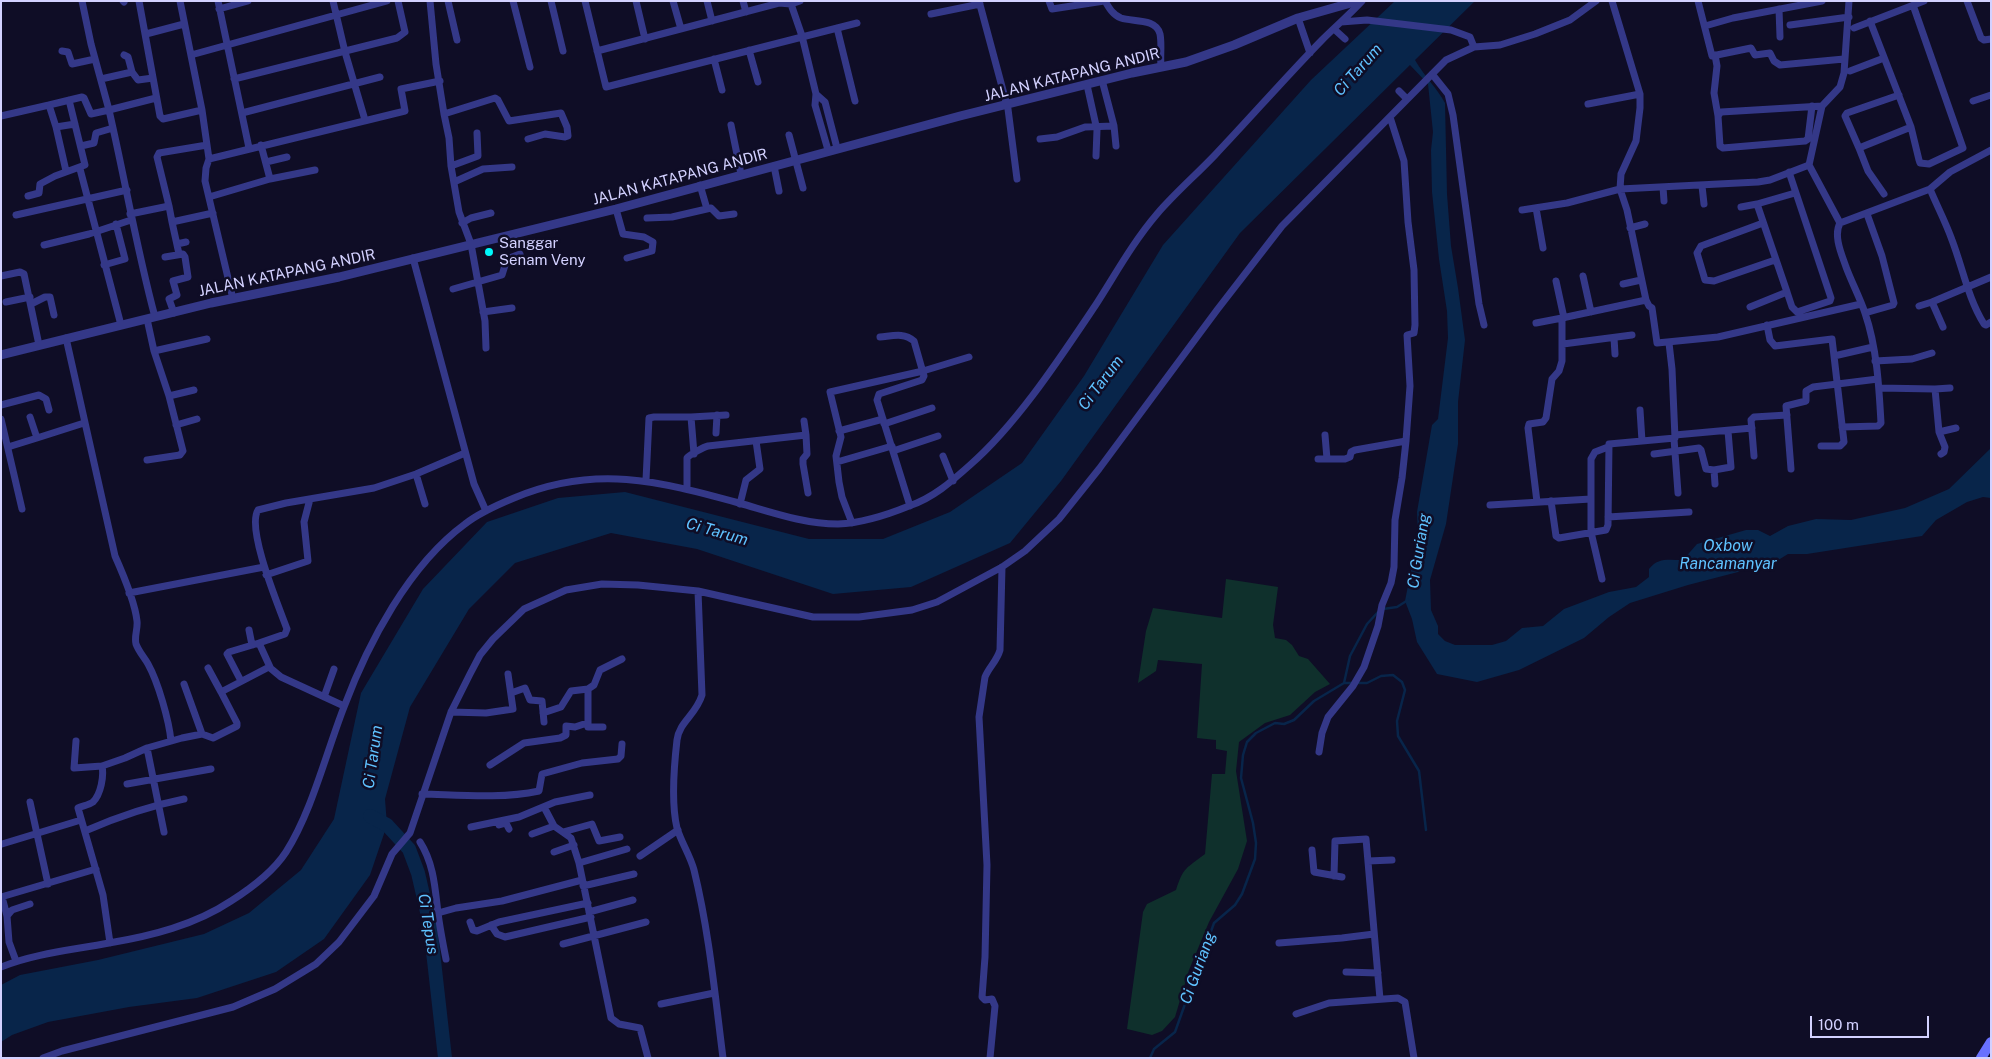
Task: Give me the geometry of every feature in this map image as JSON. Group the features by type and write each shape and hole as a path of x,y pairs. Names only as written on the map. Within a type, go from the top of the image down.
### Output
{"main road":[{"path":"1981,1058 1991,1042"}],"street":[{"path":"82,1 127,190 151,318 154,351 169,396 182,452 180,455 147,460"},
{"path":"139,1 160,116 162,119 202,110"},
{"path":"180,1 202,110 209,159 205,174 234,299"},
{"path":"248,1 219,5 249,148"},
{"path":"333,1 345,52 365,120"},
{"path":"191,54 387,1"},
{"path":"234,79 345,52 402,35 405,32 398,1"},
{"path":"430,1 436,64 449,138 451,166 462,223 471,244 483,312 486,348"},
{"path":"448,1 457,40"},
{"path":"513,1 530,66"},
{"path":"551,1 563,50"},
{"path":"585,1 606,87 802,36 857,24"},
{"path":"636,1 645,39"},
{"path":"674,1 680,29"},
{"path":"707,1 712,21"},
{"path":"743,1 746,12"},
{"path":"598,51 779,2 791,4 800,1"},
{"path":"1049,1 1052,9 1104,1 1111,11 1120,18 1144,21 1155,25 1160,32 1162,66"},
{"path":"43,1058 233,1007 276,989 316,964 339,942 374,896 395,849 410,833 451,712 480,655 509,622 524,610 566,590 602,584 638,585 698,591 813,617 859,617 912,610 937,602 1002,567 1025,551 1059,519 1099,469 1282,226 1446,60 1474,47 1500,45 1536,34 1570,20 1596,1"},
{"path":"1612,1 1640,94 1636,141 1621,174 1620,189 1646,300 1652,308 1657,343 1718,337 1861,304"},
{"path":"1698,1 1712,56 1751,48 1755,55 1770,53 1774,61 1780,65 1844,59"},
{"path":"1705,26 1733,18 1822,1"},
{"path":"1842,427 1878,426 1881,424 1878,379 1865,312 1839,245 1838,229 1840,223 1809,165 1822,106 1840,87 1844,73 1849,1"},
{"path":"1854,28 1924,1"},
{"path":"1967,1 1981,38 1984,40 1991,39"},
{"path":"1356,20 1360,2"},
{"path":"1,967 48,953 151,934 206,915 244,893 276,864 286,852 302,819 361,664 378,632 419,570 442,544 466,523 486,511 532,491 554,484 596,479 646,480 817,523 852,523 910,506 931,497 953,481 985,452 1009,424 1061,356 1126,255 1155,217 1360,2"},
{"name":"JALAN KATAPANG ANDIR","path":"1,355 120,325 339,277 616,209 741,174 796,161 832,149 1102,80 1186,62 1234,45 1298,18 1348,3 1360,2"},
{"path":"931,14 980,3 1007,104 1017,179"},
{"path":"791,4 802,36 816,94 825,102 832,149"},
{"path":"1870,21 1911,127 1920,163 1930,164 1963,148 1913,5"},
{"path":"1779,10 1780,37"},
{"path":"1790,25 1849,17"},
{"path":"1298,18 1310,54"},
{"path":"1341,22 1367,20 1452,30 1470,36 1474,47"},
{"path":"146,34 184,24"},
{"path":"837,28 855,101"},
{"path":"1334,29 1345,39"},
{"path":"749,50 758,82"},
{"path":"62,51 68,52 72,64 95,59"},
{"path":"124,55 128,57 132,72 138,80 153,78"},
{"path":"1715,55 1717,66 1714,92 1720,146 1723,148 1805,141 1808,139 1812,106"},
{"path":"1850,71 1884,58"},
{"path":"714,59 722,90"},
{"path":"101,79 132,72"},
{"path":"242,113 380,77"},
{"path":"1429,78 1448,94 1453,115 1479,304 1484,325"},
{"path":"1102,80 1114,126 1116,146"},
{"path":"209,159 405,111 402,88 440,81"},
{"path":"1087,85 1096,125 1096,156"},
{"path":"1399,91 1407,99"},
{"path":"1588,104 1640,94"},
{"path":"1884,194 1868,171 1850,132 1845,114 1899,95"},
{"path":"1973,101 1991,95"},
{"path":"1,116 83,98 91,114 156,98"},
{"path":"444,114 495,98 498,100 509,121 561,113 567,127 568,136 545,134 528,139"},
{"path":"28,196 40,192 41,184 66,171 80,169 85,165 69,100"},
{"path":"49,105 66,171"},
{"path":"1718,116 1721,112 1822,106"},
{"path":"1319,752 1324,725 1333,709 1355,683 1364,667 1382,605 1388,594 1394,567 1396,520 1406,441 1410,386 1406,341 1407,335 1414,332 1414,270 1408,222 1404,162 1390,117"},
{"path":"56,127 75,124"},
{"path":"731,124 741,174"},
{"path":"1040,139 1096,125 1114,126"},
{"path":"1859,148 1911,127"},
{"path":"81,146 94,143 97,132 113,128"},
{"path":"451,166 478,156 477,133"},
{"path":"789,135 803,188"},
{"path":"179,254 157,157 159,153 207,145"},
{"path":"261,145 270,179"},
{"path":"1840,223 1930,189 1946,175 1991,150"},
{"path":"266,162 287,157"},
{"path":"1522,210 1567,204 1620,189 1758,182 1809,165"},
{"path":"774,166 779,190"},
{"path":"454,182 483,168 512,167"},
{"path":"80,169 120,325"},
{"path":"209,196 270,179 315,170"},
{"path":"1757,204 1792,307 1798,312 1830,301 1831,298 1789,172"},
{"path":"700,185 707,208"},
{"path":"1702,186 1704,204"},
{"path":"1663,187 1664,201"},
{"path":"1930,189 1952,240 1966,288 1984,323 1986,325 1991,322"},
{"path":"16,215 127,190"},
{"path":"1742,207 1795,193"},
{"path":"44,246 96,231 131,217 169,206"},
{"path":"647,218 672,216 707,208 713,209 719,216 734,214"},
{"path":"1536,208 1543,248"},
{"path":"616,209 623,234 644,237 654,242 652,250 627,258"},
{"path":"172,222 213,213"},
{"path":"462,223 471,218 491,213"},
{"path":"1865,312 1893,305 1894,303 1882,256 1867,214"},
{"path":"1763,223 1701,246 1697,253 1702,272 1705,280 1714,281 1776,260"},
{"path":"104,265 125,259 116,224"},
{"path":"1630,228 1645,224"},
{"path":"177,244 186,242"},
{"path":"165,257 179,254 185,255 188,276 173,281 176,295 169,299 174,313"},
{"path":"454,289 502,275 507,259 520,254"},
{"path":"413,258 476,492 486,511"},
{"path":"1,276 23,273 39,345"},
{"path":"1583,276 1591,312"},
{"path":"1919,306 1991,277"},
{"path":"1623,284 1641,280"},
{"path":"1537,502 1528,427 1531,423 1543,422 1546,418 1552,379 1559,371 1562,362 1563,318 1556,281"},
{"path":"1750,307 1787,292"},
{"path":"6,302 50,297 54,315"},
{"path":"1536,322 1646,300"},
{"path":"1932,302 1943,327"},
{"path":"483,312 512,308"},
{"path":"1766,325 1770,340 1776,346 1832,339 1843,445 1821,446"},
{"path":"1563,344 1632,334"},
{"path":"880,337 902,335 911,338 914,341 923,371 924,378 922,380 885,392 877,397 910,506"},
{"path":"66,338 115,556 137,621 135,641 148,664 154,680 168,719 171,741"},
{"path":"1614,338 1615,354"},
{"path":"154,351 207,339"},
{"path":"1669,342 1678,493"},
{"path":"1834,356 1873,347"},
{"path":"1875,361 1912,359 1932,353"},
{"path":"852,523 842,497 837,462 837,451 841,442 840,431 830,392 923,371 969,357"},
{"path":"1791,469 1787,405 1806,402 1807,390 1813,387 1878,379"},
{"path":"1879,388 1950,388"},
{"path":"1935,389 1939,432 1945,447 1941,454"},
{"path":"169,396 194,390"},
{"path":"1,405 40,395 46,399 49,410"},
{"path":"840,431 932,408"},
{"path":"1640,410 1642,441"},
{"path":"716,433 717,415"},
{"path":"646,480 649,418 726,415"},
{"path":"1754,456 1751,420 1754,417 1787,415"},
{"path":"30,417 37,438"},
{"path":"691,417 694,454"},
{"path":"1,419 22,509"},
{"path":"176,425 197,419"},
{"path":"804,421 807,454 803,459 803,464 808,493"},
{"path":"8,446 84,423"},
{"path":"1602,578 1591,532 1590,459 1595,452 1608,447 1612,442 1642,441 1752,428"},
{"path":"1939,432 1956,428"},
{"path":"1654,454 1676,450 1701,449 1706,470 1731,467 1728,431"},
{"path":"1325,435 1327,459"},
{"path":"687,489 687,458 708,446 806,436"},
{"path":"837,462 938,436"},
{"path":"1318,459 1345,459 1350,457 1352,450 1406,441"},
{"path":"740,504 746,480 749,476 758,473 760,469 756,442"},
{"path":"1551,501 1556,536 1562,538 1606,530 1608,525 1608,447"},
{"path":"241,681 228,652 256,644 284,634 287,631 265,571 254,520 258,510 286,503 374,488 416,474 465,453"},
{"path":"943,456 953,481"},
{"path":"1714,470 1714,484"},
{"path":"416,474 425,504"},
{"path":"129,594 265,571 308,561 304,522 310,499"},
{"path":"1490,505 1591,499"},
{"path":"1608,517 1688,512"},
{"path":"990,1058 995,1006 992,1000 985,1000 982,997 987,865 979,717 985,677 998,657 1000,650 1002,567"},
{"path":"698,591 702,695 696,711 678,731 674,797 678,830 694,870 723,1058"},
{"path":"249,630 270,667 281,677 344,706"},
{"path":"543,713 561,707 571,690 588,689 595,684 600,670 622,659"},
{"path":"221,692 270,667"},
{"path":"76,741 73,767 102,766 147,748 171,741 202,734 213,738 237,726 208,668"},
{"path":"324,697 334,669"},
{"path":"451,712 486,713 512,710 508,674"},
{"path":"184,684 202,734"},
{"path":"511,692 526,688 530,700 542,701 544,722"},
{"path":"588,689 588,727 603,727"},
{"path":"490,765 524,743 560,738 566,735 566,726 575,727 587,723"},
{"path":"422,794 496,795 526,794 539,791 542,774 582,763 618,759 621,756 622,744"},
{"path":"147,748 164,832"},
{"path":"102,766 103,775 100,788 94,800 78,808 103,895 110,943"},
{"path":"126,784 211,769"},
{"path":"471,827 519,817 555,802 590,795"},
{"path":"85,831 110,820 159,804 184,799"},
{"path":"30,802 48,884"},
{"path":"544,806 554,826 571,838 580,863 611,1018 620,1024 640,1028 648,1058"},
{"path":"2,844 81,820"},
{"path":"495,822 497,825 507,824 509,830"},
{"path":"562,832 592,824 599,841 620,837"},
{"path":"532,834 554,826"},
{"path":"640,856 678,830"},
{"path":"1334,876 1336,840 1366,839 1380,999"},
{"path":"420,842 436,884 438,913 446,959"},
{"path":"554,852 574,845"},
{"path":"580,863 627,849"},
{"path":"1312,850 1314,872 1342,877"},
{"path":"1368,861 1392,860"},
{"path":"16,961 8,935 7,916 1,897 96,869"},
{"path":"438,913 634,874"},
{"path":"491,925 497,934 505,937 590,915 633,900"},
{"path":"470,922 475,931 499,922 588,903"},
{"path":"7,916 12,910 30,904"},
{"path":"563,944 646,922"},
{"path":"1279,942 1374,934"},
{"path":"1346,972 1378,973"},
{"path":"661,1004 714,993"},
{"path":"1296,1014 1329,1004 1398,998 1405,1002 1414,1058"}],"green space":[{"path":"1226,579 1278,587 1273,625 1275,638 1286,640 1292,645 1299,656 1308,659 1330,684 1315,692 1290,715 1265,723 1239,742 1236,771 1247,841 1238,869 1209,922 1189,970 1175,1017 1162,1031 1152,1035 1127,1029 1143,912 1147,904 1176,890 1181,876 1186,869 1205,854 1212,774 1225,774 1227,751 1216,749 1216,740 1197,738 1202,664 1158,660 1156,671 1138,683 1146,631 1153,608 1222,618"}],"water":[{"path":"1395,1 1475,1 1415,60 1445,103 1447,194 1451,246 1465,340 1458,402 1458,444 1446,524 1430,580 1431,610 1438,626 1438,634 1445,641 1455,645 1492,645 1506,641 1522,628 1543,626 1564,609 1609,592 1636,587 1649,577 1649,569 1652,565 1664,560 1683,560 1697,544 1746,530 1758,530 1770,536 1788,526 1816,519 1851,520 1905,508 1949,489 1991,448 1991,498 1983,497 1967,502 1936,520 1922,536 1807,554 1788,554 1775,562 1759,560 1738,572 1630,603 1609,617 1584,638 1519,670 1477,682 1437,674 1417,642 1412,619 1405,601 1418,535 1417,512 1432,425 1438,419 1448,338 1447,311 1432,192 1431,150 1433,132 1428,84 1410,65 1240,233 1061,481 1010,543 911,587 833,594 697,549 611,533 515,563 469,609 410,707 385,799 387,825 370,875 324,939 276,972 197,998 129,1007 48,1022 12,1035 1,1042 1,985 20,975 98,960 204,934 249,913 301,870 334,819 361,693 423,589 487,522 558,498 625,492 809,539 883,539 950,512 1022,463 1084,376 1163,245 1311,80"}],"waterway":[{"name":"Ci Guriang","path":"1383,609 1397,607 1408,600"},
{"name":"Ci Guriang","path":"1150,1058 1154,1049 1175,1032 1214,923 1235,905 1242,894 1255,859 1256,843 1253,823 1241,778 1243,755 1247,742 1256,733 1275,723 1284,724 1294,720 1314,701 1344,683 1350,656 1367,624 1378,612"},
{"path":"1344,683 1367,683 1381,676 1393,675 1402,682 1405,690 1397,721 1398,736 1419,771 1426,830"},
{"name":"Ci Tepus","path":"370,816 387,825 409,849 418,873 430,925 445,1058"}],"place":[{"name":"Sanggar Senam Veny","path":"489,252"}],"water label":[{"name":"Ci Tarum","path":"1358,70"},
{"name":"Ci Tarum","path":"1101,383"},
{"name":"Ci Tarum","path":"717,532"},
{"name":"Oxbow Rancamanyar","path":"1728,555"},
{"name":"Ci Tarum","path":"373,757"}]}
